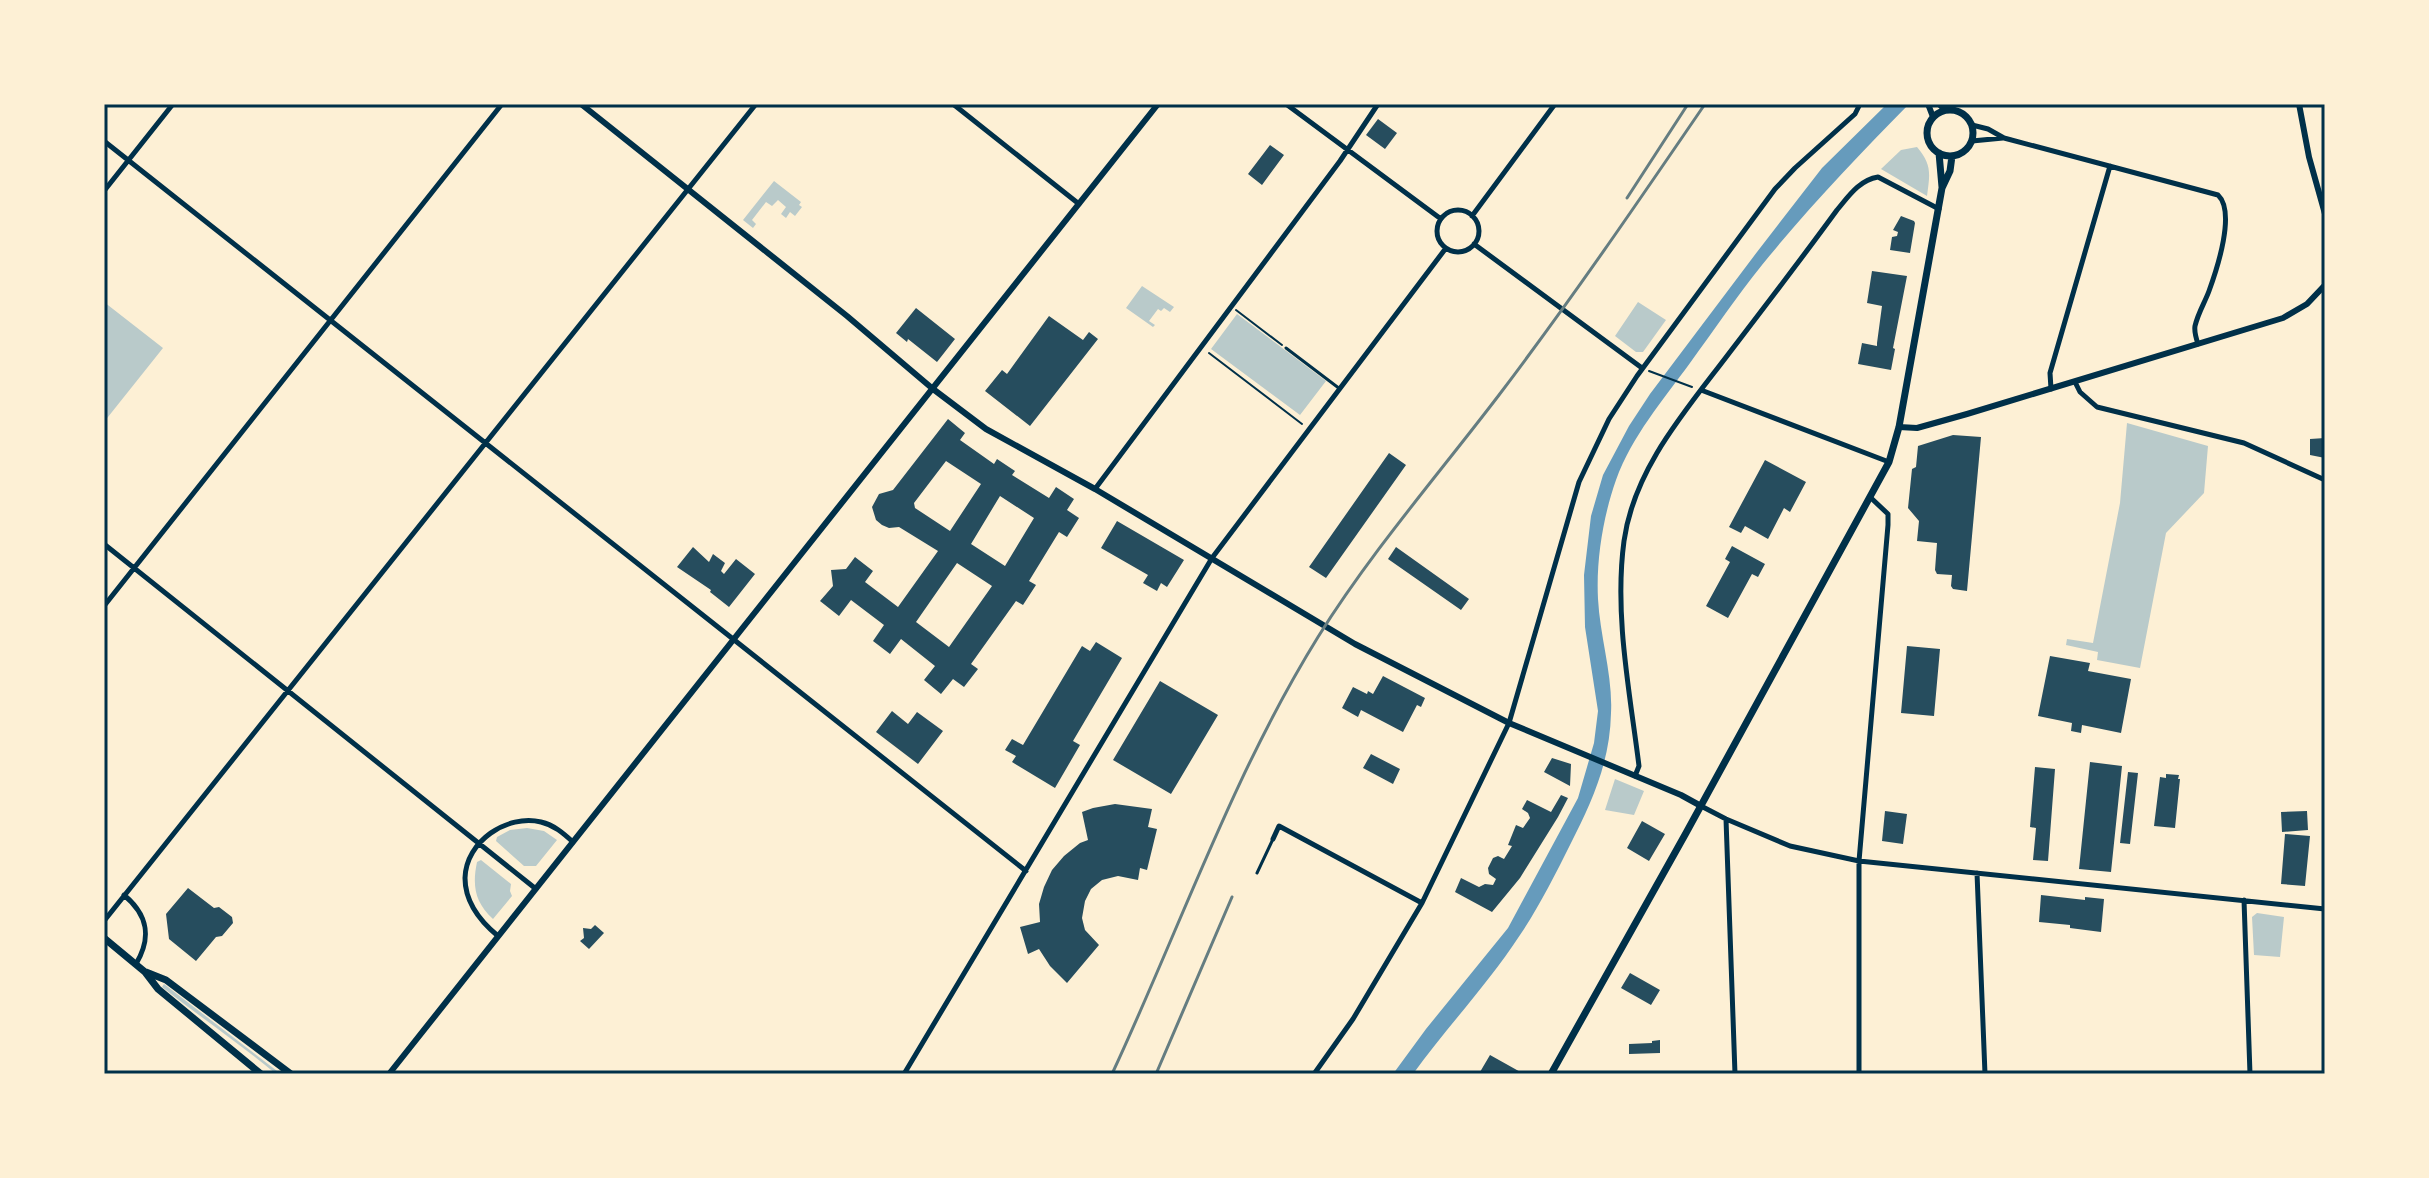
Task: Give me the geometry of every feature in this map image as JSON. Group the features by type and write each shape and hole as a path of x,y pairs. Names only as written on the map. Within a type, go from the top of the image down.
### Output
{"main road":[{"path":"1965,115 1968,104"},
{"path":"1947,107 1965,115 1972,125 1972,141 1967,148 1952,156 1939,153 1928,142 1930,110 1947,107"},
{"path":"1551,1074 1889,462 1899,427 1939,209 1942,188 1939,153"},
{"path":"1942,188 1950,171 1952,156"},
{"path":"104,938 145,972 158,989 261,1074"},
{"path":"145,972 166,980 291,1074"}],"street":[{"path":"104,191 173,104"},
{"path":"104,606 502,104"},
{"path":"581,104 986,429 1095,489 1355,644 1509,723 1681,795 1726,819 1790,846 1859,861 2325,909"},
{"path":"104,921 756,104"},
{"path":"953,104 1079,204"},
{"path":"389,1074 1158,104"},
{"path":"1286,104 1441,219"},
{"path":"1095,489 1232,307 1378,104"},
{"path":"1472,216 1555,104"},
{"path":"1314,1074 1353,1019 1422,903 1509,723 1579,482 1609,419 1642,368 1775,189 1855,114 1860,104"},
{"path":"2299,104 2309,157 2325,214"},
{"path":"1972,125 2004,138 2218,195 2224,200 2225,230 2210,288 2196,325 2198,344"},
{"path":"1972,141 2004,138"},
{"path":"104,141 1026,871"},
{"path":"2051,389 2049,376 2110,166"},
{"path":"1635,776 1639,766 1622,616 1620,570 1624,537 1638,491 1664,439 1837,210 1865,181 1878,177 1939,209"},
{"path":"1456,210 1472,216 1478,229 1474,244 1460,252 1440,243 1437,234 1441,219 1447,213 1456,210"},
{"path":"1474,244 1642,368"},
{"path":"904,1074 1212,558 1446,248"},
{"path":"1899,427 1917,428 2295,313 2325,285"},
{"path":"2075,382 2080,392 2097,407 2244,443 2325,480"},
{"path":"1701,390 1889,462"},
{"path":"1859,1074 1859,861 1888,525 1888,514 1870,497"},
{"path":"104,544 536,889"},
{"path":"1726,819 1735,1074"},
{"path":"498,936 474,910 467,891 467,866 480,844 490,832 501,826 525,821 539,821 552,826 573,842"},
{"path":"1273,839 1279,826 1422,903"},
{"path":"1977,873 1985,1074"},
{"path":"124,895 142,913 145,924 144,945 136,964"},
{"path":"2244,900 2250,1074"}],"lane":[{"path":"1286,348 1340,389"},
{"path":"1257,873 1273,839"}],"path":[{"path":"1232,307 1286,348"},
{"path":"1201,348 1309,430"},
{"path":"1654,373 1692,387"}],"shaded area":[{"path":"1917,147 1929,170 1927,196 1881,169 1901,150"},
{"path":"774,181 801,202 799,205 802,207 795,216 790,212 786,218 781,214 786,207 778,200 772,206 766,202 752,220 756,224 753,228 743,220"},
{"path":"1142,286 1174,307 1170,312 1164,308 1161,311 1158,309 1149,321 1155,325 1153,327 1126,308"},
{"path":"104,302 163,348 104,422"},
{"path":"1638,302 1666,320 1643,352 1636,352 1615,336"},
{"path":"1237,314 1326,381 1300,415 1211,349"},
{"path":"2127,423 2208,446 2204,493 2166,533 2140,668 2097,660 2098,652 2066,645 2067,639 2093,643 2120,503"},
{"path":"1615,779 1644,791 1634,815 1605,810"},
{"path":"527,828 544,831 557,840 536,866 524,866 496,841 497,837 510,830"},
{"path":"481,860 511,884 512,896 493,919 476,893 477,862"},
{"path":"2257,913 2284,917 2280,957 2254,955 2252,917"},
{"path":"164,984 281,1074 276,1074 176,998 162,987"}],"water":[{"path":"1887,104 1909,104 1797,223 1762,265 1631,448 1611,494 1599,554 1598,599 1611,713 1607,748 1592,797 1546,891 1508,953 1413,1074 1393,1074 1508,928 1578,798 1594,743 1598,711 1585,627 1584,575 1591,516 1603,475 1650,394 1757,252 1822,168"}],"building":[{"path":"1378,119 1397,133 1385,149 1366,135"},
{"path":"1270,145 1284,155 1262,185 1248,174"},
{"path":"1901,216 1915,223 1910,253 1890,250 1892,237 1897,236 1898,232 1893,230"},
{"path":"1872,271 1907,276 1891,370 1858,364 1862,343 1877,346 1882,306 1867,303"},
{"path":"916,308 955,339 937,362 896,333"},
{"path":"1049,316 1083,340 1089,332 1098,339 1030,426 985,391 1002,370 1007,374"},
{"path":"948,419 965,433 960,440 994,464 997,459 1015,471 1012,475 1049,498 1056,487 1074,499 1067,510 1079,518 1067,537 1059,532 1029,581 1036,585 1023,605 1016,601 971,664 978,669 964,687 953,679 941,694 924,680 935,666 901,639 890,654 873,641 884,625 851,600 839,616 820,601 833,586 831,570 846,569 855,557 873,571 865,582 898,607 938,551 899,527 889,528 876,520 872,507 879,494 893,490","holes":["946,461 981,484 950,531 915,508 914,503","1000,496 1034,518 1005,566 971,544","957,563 992,586 949,647 916,622"]},
{"path":"1953,435 1981,437 1967,591 1953,589 1952,575 1937,574 1937,543 1917,541 1919,521 1908,508 1918,446"},
{"path":"2325,438 2325,458 2310,455 2310,439"},
{"path":"1389,453 1406,465 1326,578 1309,567"},
{"path":"1765,460 1806,482 1790,512 1784,508 1768,539 1745,526 1741,533 1729,527"},
{"path":"1117,521 1184,560 1167,587 1161,583 1157,591 1143,583 1148,575 1101,548"},
{"path":"1732,546 1765,564 1758,577 1752,574 1728,618 1706,606 1730,562 1725,559"},
{"path":"693,547 709,562 713,554 725,563 721,571 724,574 736,559 755,574 729,607 711,590 677,567"},
{"path":"1396,547 1469,599 1461,610 1388,559"},
{"path":"1096,642 1122,658 1073,741 1080,745 1055,788 1012,762 1016,756 1005,750 1012,739 1023,745 1082,646 1090,651"},
{"path":"1907,646 1940,649 1934,716 1901,713"},
{"path":"2050,656 2090,663 2088,671 2131,679 2121,733 2082,725 2081,733 2071,731 2072,723 2038,716"},
{"path":"1383,676 1425,698 1421,707 1417,705 1403,732 1361,710 1358,717 1342,708 1353,687 1373,694"},
{"path":"1160,681 1218,715 1171,794 1113,760"},
{"path":"892,711 908,724 917,712 943,731 918,764 876,732"},
{"path":"1371,754 1400,769 1393,784 1363,768"},
{"path":"1552,758 1571,764 1570,786 1544,772"},
{"path":"2090,762 2122,766 2111,872 2079,869"},
{"path":"2035,767 2055,769 2048,861 2033,860 2036,828 2030,827"},
{"path":"2128,772 2138,773 2130,844 2120,843"},
{"path":"2166,774 2179,775 2180,779 2175,828 2154,826 2160,777 2166,778"},
{"path":"1561,795 1568,798 1558,817 1520,878 1492,912 1455,892 1461,878 1479,887 1493,885 1496,879 1489,874 1488,868 1493,858 1498,856 1504,859 1512,846 1508,845 1516,825 1523,828 1530,818 1522,809 1527,800 1551,812"},
{"path":"1115,804 1152,809 1148,827 1157,829 1147,870 1140,868 1138,880 1118,876 1102,880 1091,889 1082,918 1085,930 1099,945 1067,983 1039,949 1028,954 1020,927 1040,922 1039,904 1052,870 1064,856 1088,840 1082,812"},
{"path":"1885,811 1907,814 1903,844 1882,841"},
{"path":"2307,811 2308,830 2282,832 2281,812"},
{"path":"1642,821 1665,834 1649,861 1627,848"},
{"path":"2285,834 2310,836 2305,886 2281,884"},
{"path":"188,888 232,917 233,923 222,936 216,937 196,961 169,939 166,914"},
{"path":"2041,895 2104,899 2101,932 2039,922"},
{"path":"595,925 604,933 589,949 580,941 584,938 583,928 591,929"},
{"path":"1630,973 1660,990 1651,1005 1621,988"},
{"path":"1660,1040 1660,1053 1629,1054 1629,1044"},
{"path":"1490,1055 1524,1074 1480,1072"}],"railway":[{"path":"1627,198 1688,104"},
{"path":"1112,1074 1233,797 1318,637 1382,544 1552,323 1705,104"},
{"path":"1156,1074 1232,897"}]}
